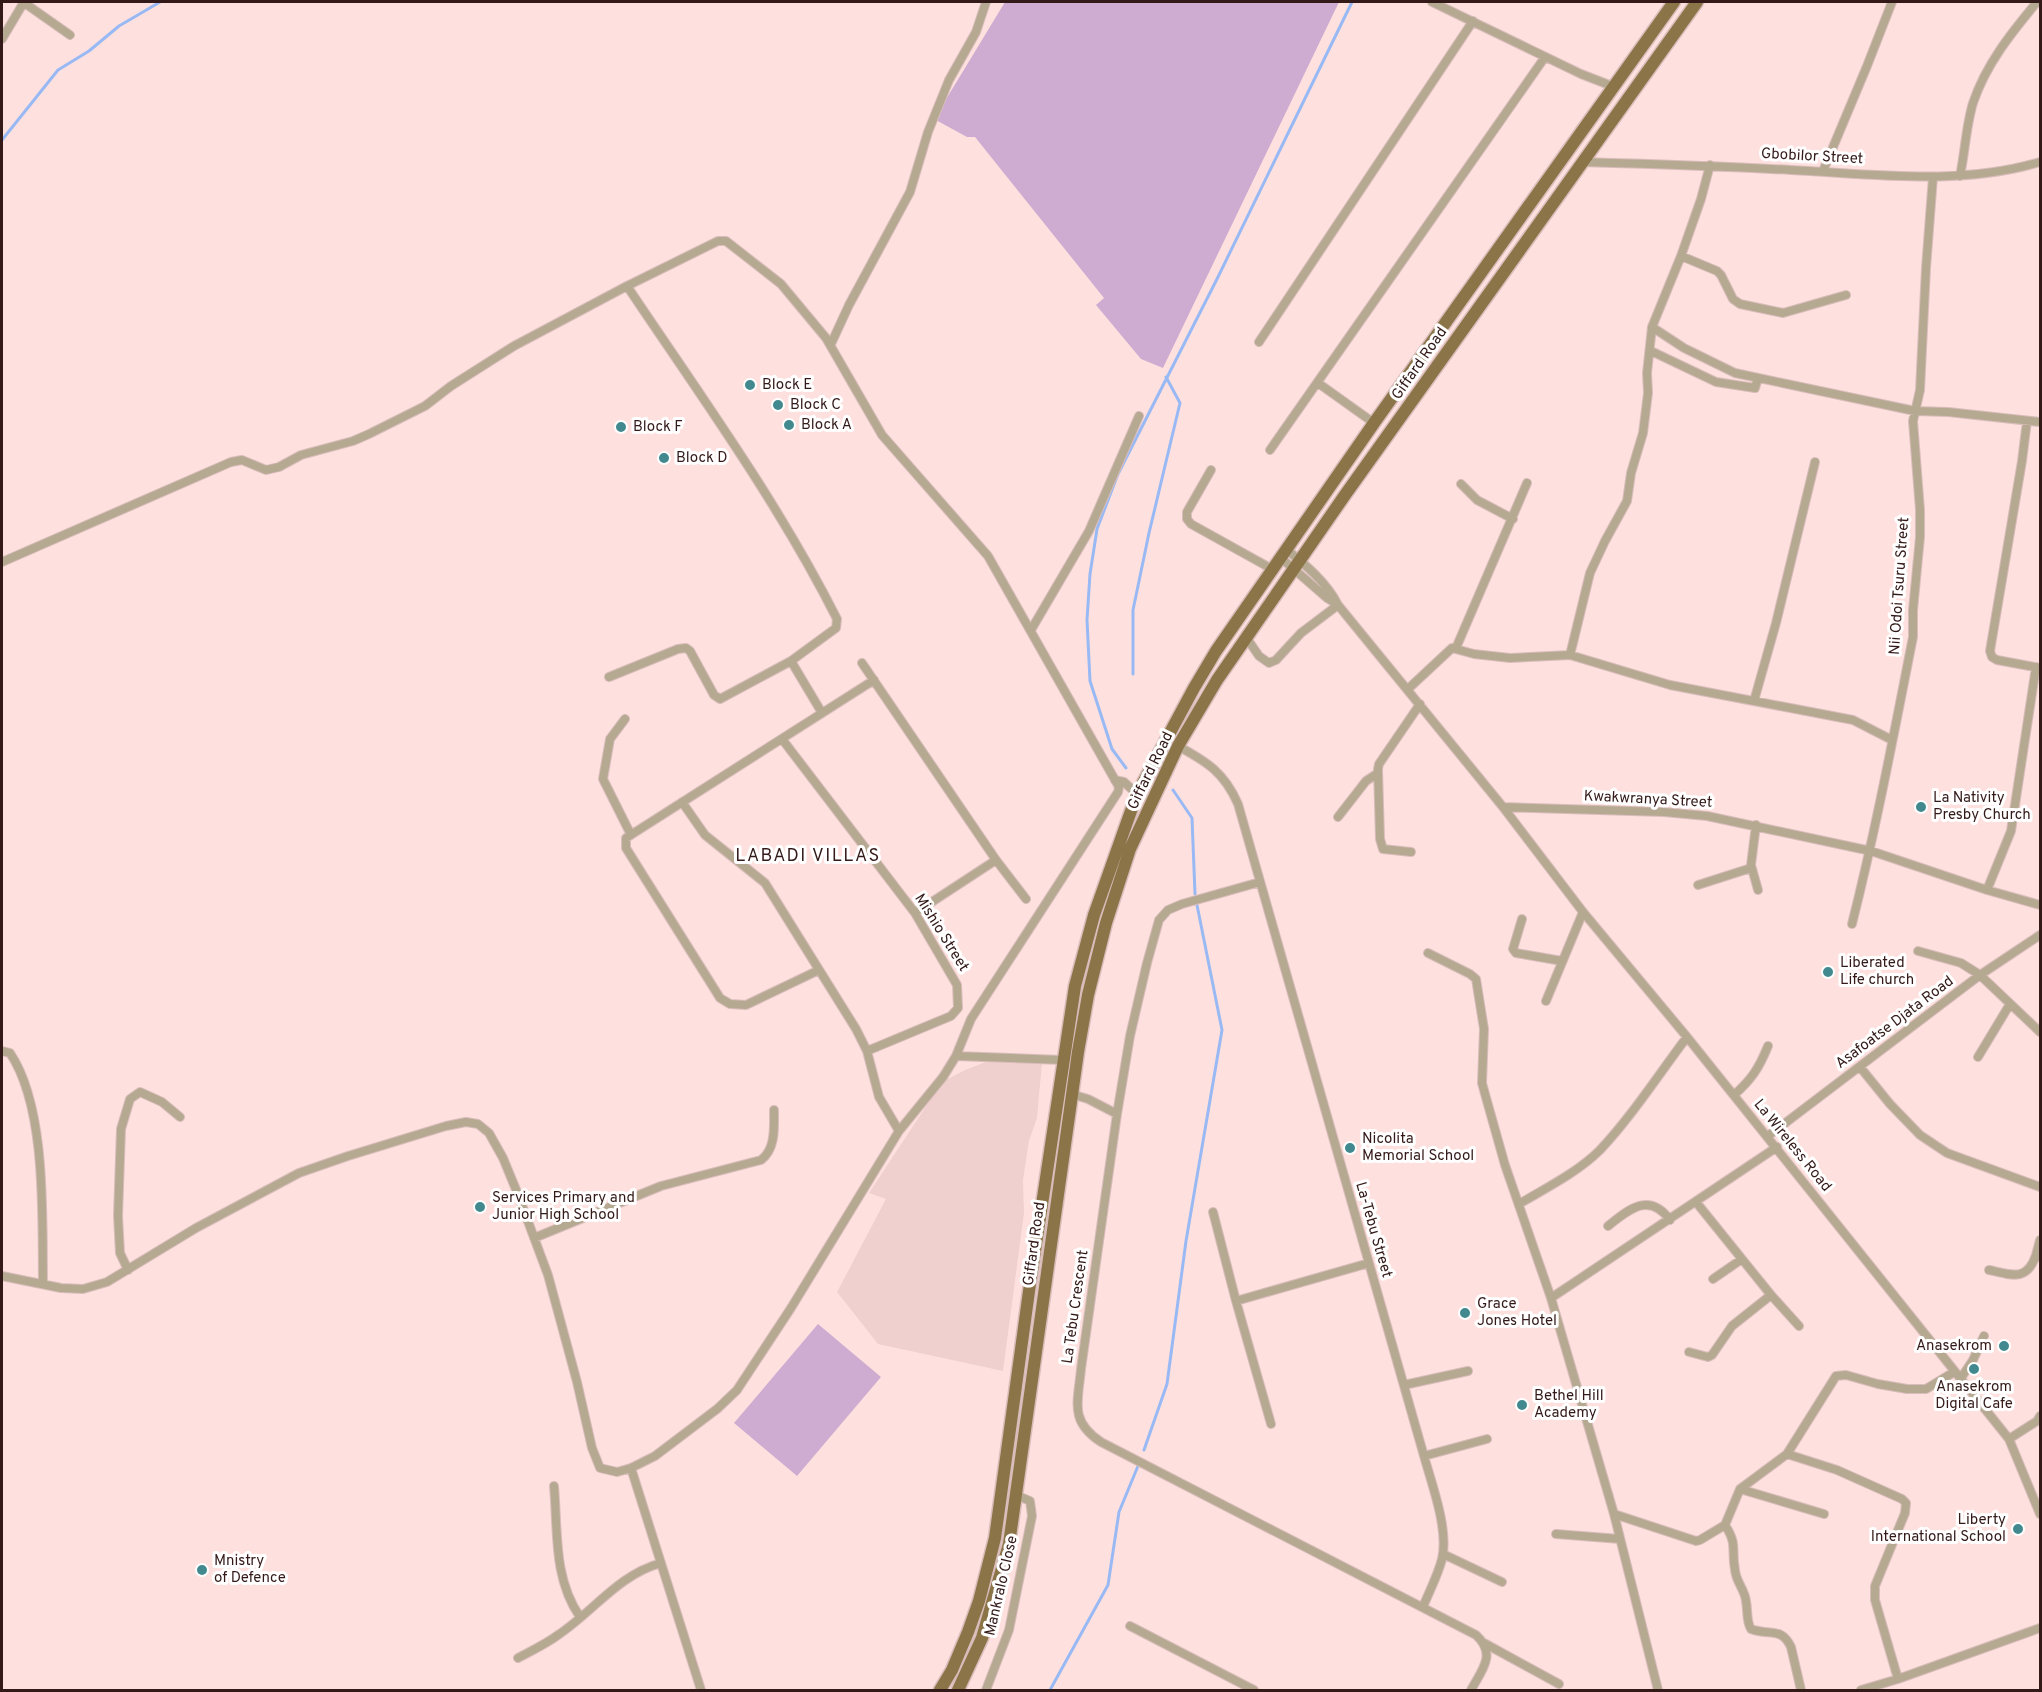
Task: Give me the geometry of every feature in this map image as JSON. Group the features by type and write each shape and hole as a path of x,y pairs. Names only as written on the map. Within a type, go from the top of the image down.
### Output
{"main road":[{"name":"Giffard Road","path":"940,1690 952,1670 980,1601 995,1538 1062,1060 1075,986 1091,925 1137,794 1216,651 1374,423 1674,2"},
{"name":"Giffard Road","path":"958,1690 982,1638 1009,1544 1071,1094 1088,995 1106,923 1130,849 1178,746 1217,680 1581,162 1697,2"}],"street":[{"path":"2,39 24,2 70,36"},
{"path":"831,344 849,305 910,192 928,132 945,91 976,32 986,2"},
{"path":"1432,2 1545,57 1612,86"},
{"path":"1823,171 1892,2"},
{"path":"1960,176 1973,104 1979,89 2001,47 2037,2"},
{"path":"1260,342 1473,21"},
{"path":"1270,450 1545,57"},
{"name":"Gbobilor Street","path":"1581,162 1710,165 1933,177 2012,171 2040,162"},
{"path":"1570,655 1590,573 1627,501 1631,473 1643,433 1652,327 1681,256 1710,165"},
{"name":"Nii Odoi Tsuru Street","path":"1852,924 1871,850 1913,637 1920,510 1913,435 1920,390 1933,177"},
{"path":"2,562 231,462 242,460 266,470 279,467 301,455 353,441 425,406 514,345 718,241 726,241 780,284 831,344 882,435 988,556 1119,787 1118,792 971,1019 956,1056 944,1077 899,1131 791,1308 737,1390 683,1435 655,1455 631,1468 617,1472 600,1468 592,1448 548,1275 518,1192 489,1133 478,1124 466,1122 348,1156 299,1173 196,1228 107,1282 83,1289 2,1276"},
{"path":"1681,256 1717,271 1733,299 1740,304 1783,313 1846,295"},
{"path":"609,677 678,649 686,648 690,651 714,695 720,699 791,661 836,628 837,619 811,568 730,439 627,286"},
{"path":"1652,327 1713,363 1735,373 1915,411 1948,412 2040,422"},
{"path":"1651,351 1716,382 1755,388 1758,378"},
{"path":"1318,383 1374,423"},
{"path":"1031,630 1089,531 1139,416"},
{"path":"1987,890 2011,831 2038,668 1997,660 1992,657 1990,651 2027,421"},
{"path":"1754,701 1776,623 1815,462"},
{"path":"1211,470 1186,512 1187,519 1191,524 1272,569"},
{"path":"1456,648 1527,483"},
{"path":"1461,484 1477,500 1513,519"},
{"path":"1284,554 1338,605 1503,807"},
{"path":"1246,637 1259,656 1269,663 1276,660 1301,633 1338,605"},
{"path":"1408,689 1449,650 1456,648 1474,654 1510,658 1570,655 1670,685 1853,720 1892,740"},
{"path":"791,661 822,713"},
{"path":"862,663 996,860 1026,899"},
{"path":"819,970 746,1005 730,1005 720,998 626,848 626,838 874,680"},
{"path":"1412,852 1383,849 1380,839 1378,773 1379,764 1420,704"},
{"path":"625,719 610,739 603,778 631,836"},
{"name":"Mishio Street","path":"782,740 915,913 957,985 958,1008 951,1016 867,1051"},
{"name":"La-Tebu Street","path":"1178,746 1209,763 1226,780 1238,804 1404,1385 1440,1517 1444,1546 1423,1607"},
{"path":"1338,817 1366,781 1378,773"},
{"path":"1115,780 1124,782 1137,794"},
{"path":"682,802 705,835 765,883 856,1029 867,1051 879,1097 899,1131"},
{"name":"Kwakwranya Street","path":"1503,807 1707,816 1871,850 1987,890 2040,905"},
{"name":"La Wireless Road","path":"1503,807 1583,912 1777,1147 2009,1439 2040,1514"},
{"path":"1756,825 1751,868 1758,890"},
{"path":"915,913 996,860"},
{"path":"1698,885 1751,868"},
{"name":"La Tebu Crescent","path":"1260,882 1182,904 1168,910 1159,920 1133,1026 1117,1114 1081,1369 1077,1407 1080,1421 1088,1433 1101,1442 1476,1635 1484,1643 1559,1684"},
{"path":"1546,1001 1583,912"},
{"path":"1522,919 1513,949 1516,953 1562,961"},
{"name":"Asafoatse Djata Road","path":"1768,1136 1980,975 2040,935"},
{"path":"1918,951 1961,963 1980,975 2040,1032"},
{"path":"1428,952 1476,979 1484,1029 1482,1083 1505,1165 1551,1298 1614,1514 1658,1690"},
{"path":"1978,1057 2010,1004"},
{"path":"1519,1204 1553,1184 1600,1150 1636,1106 1687,1036"},
{"path":"1734,1095 1750,1081 1768,1046"},
{"path":"2,1051 10,1053 20,1068 31,1105 41,1169 44,1284"},
{"path":"956,1056 1062,1060"},
{"path":"1860,1067 1897,1112 1920,1135 1947,1153 2040,1187"},
{"path":"128,1270 120,1253 118,1216 121,1129 130,1099 140,1092 162,1102 180,1117"},
{"path":"1071,1094 1088,1099 1117,1114"},
{"path":"534,1238 660,1186 761,1160 767,1156 774,1136 774,1110"},
{"path":"1551,1298 1671,1220 1777,1147"},
{"path":"1696,1202 1799,1326"},
{"path":"1608,1226 1636,1206 1653,1207 1671,1220"},
{"path":"1213,1212 1271,1424"},
{"path":"1989,1270 2016,1276 2027,1271 2038,1256 2040,1240"},
{"path":"1713,1279 1742,1260"},
{"path":"1236,1301 1369,1263"},
{"path":"1689,1352 1708,1357 1712,1355 1732,1326 1771,1295"},
{"path":"1961,1378 1973,1360 1984,1336"},
{"path":"1404,1385 1467,1371"},
{"path":"1614,1514 1696,1541 1725,1525 1740,1489 1787,1454 1836,1376 1846,1375 1907,1389 1926,1389 1954,1372"},
{"path":"2009,1439 2037,1421 2040,1416"},
{"path":"1424,1456 1487,1439"},
{"path":"1787,1454 1837,1470 1902,1499 1906,1503 1905,1513 1875,1586 1875,1600 1898,1679"},
{"path":"631,1468 701,1690"},
{"path":"554,1486 556,1548 565,1590 570,1603 580,1617"},
{"path":"1740,1489 1824,1514"},
{"name":"Mankralo Close","path":"986,1690 1009,1630 1032,1516 1030,1501 1016,1495"},
{"path":"1725,1525 1732,1536 1734,1570 1744,1593 1751,1629 1774,1631 1788,1640 1801,1690"},
{"path":"1556,1534 1620,1539"},
{"path":"1443,1554 1502,1582"},
{"path":"518,1658 559,1635 617,1585 661,1563"},
{"path":"1130,1626 1254,1690"},
{"path":"1861,1690 2040,1628"},
{"path":"1471,1690 1487,1660 1484,1643"}],"shaded area":[{"path":"1005,2 1339,2 1163,368 1141,359 1096,305 1104,298 975,137 967,137 934,119"},
{"path":"991,1060 1042,1063 1037,1118 1029,1141 1023,1180 1024,1213 1003,1371 878,1344 837,1292 886,1199 869,1193 942,1082"},
{"path":"818,1324 881,1377 797,1476 734,1423"}],"waterway":[{"path":"2,140 58,70 89,51 119,26 160,2"},
{"path":"1126,768 1112,749 1090,681 1087,620 1090,574 1097,529 1118,474 1217,279 1352,2"},
{"path":"1133,674 1133,610 1180,403 1166,377"},
{"path":"1173,790 1192,818 1195,894"},
{"path":"1144,1450 1167,1384 1186,1241 1222,1030 1197,905"},
{"path":"1050,1690 1108,1585 1119,1512 1138,1466"}],"place":[{"name":"Block E","path":"750,385"},
{"name":"Block C","path":"778,405"},
{"name":"Block A","path":"789,425"},
{"name":"Block F","path":"621,427"},
{"name":"Block D","path":"664,458"},
{"name":"La Nativity Presby Church","path":"1921,807"},
{"name":"Liberated Life church","path":"1828,972"},
{"name":"Nicolita Memorial School","path":"1350,1148"},
{"name":"Services Primary and Junior High School","path":"480,1207"},
{"name":"Grace Jones Hotel","path":"1465,1313"},
{"name":"Anasekrom","path":"2004,1346"},
{"name":"Anasekrom Digital Cafe","path":"1974,1369"},
{"name":"Bethel Hill Academy","path":"1522,1405"},
{"name":"Liberty International School","path":"2018,1529"},
{"name":"Mnistry of Defence","path":"202,1570"}],"district":[{"name":"LABADI VILLAS","path":"808,856"}]}
